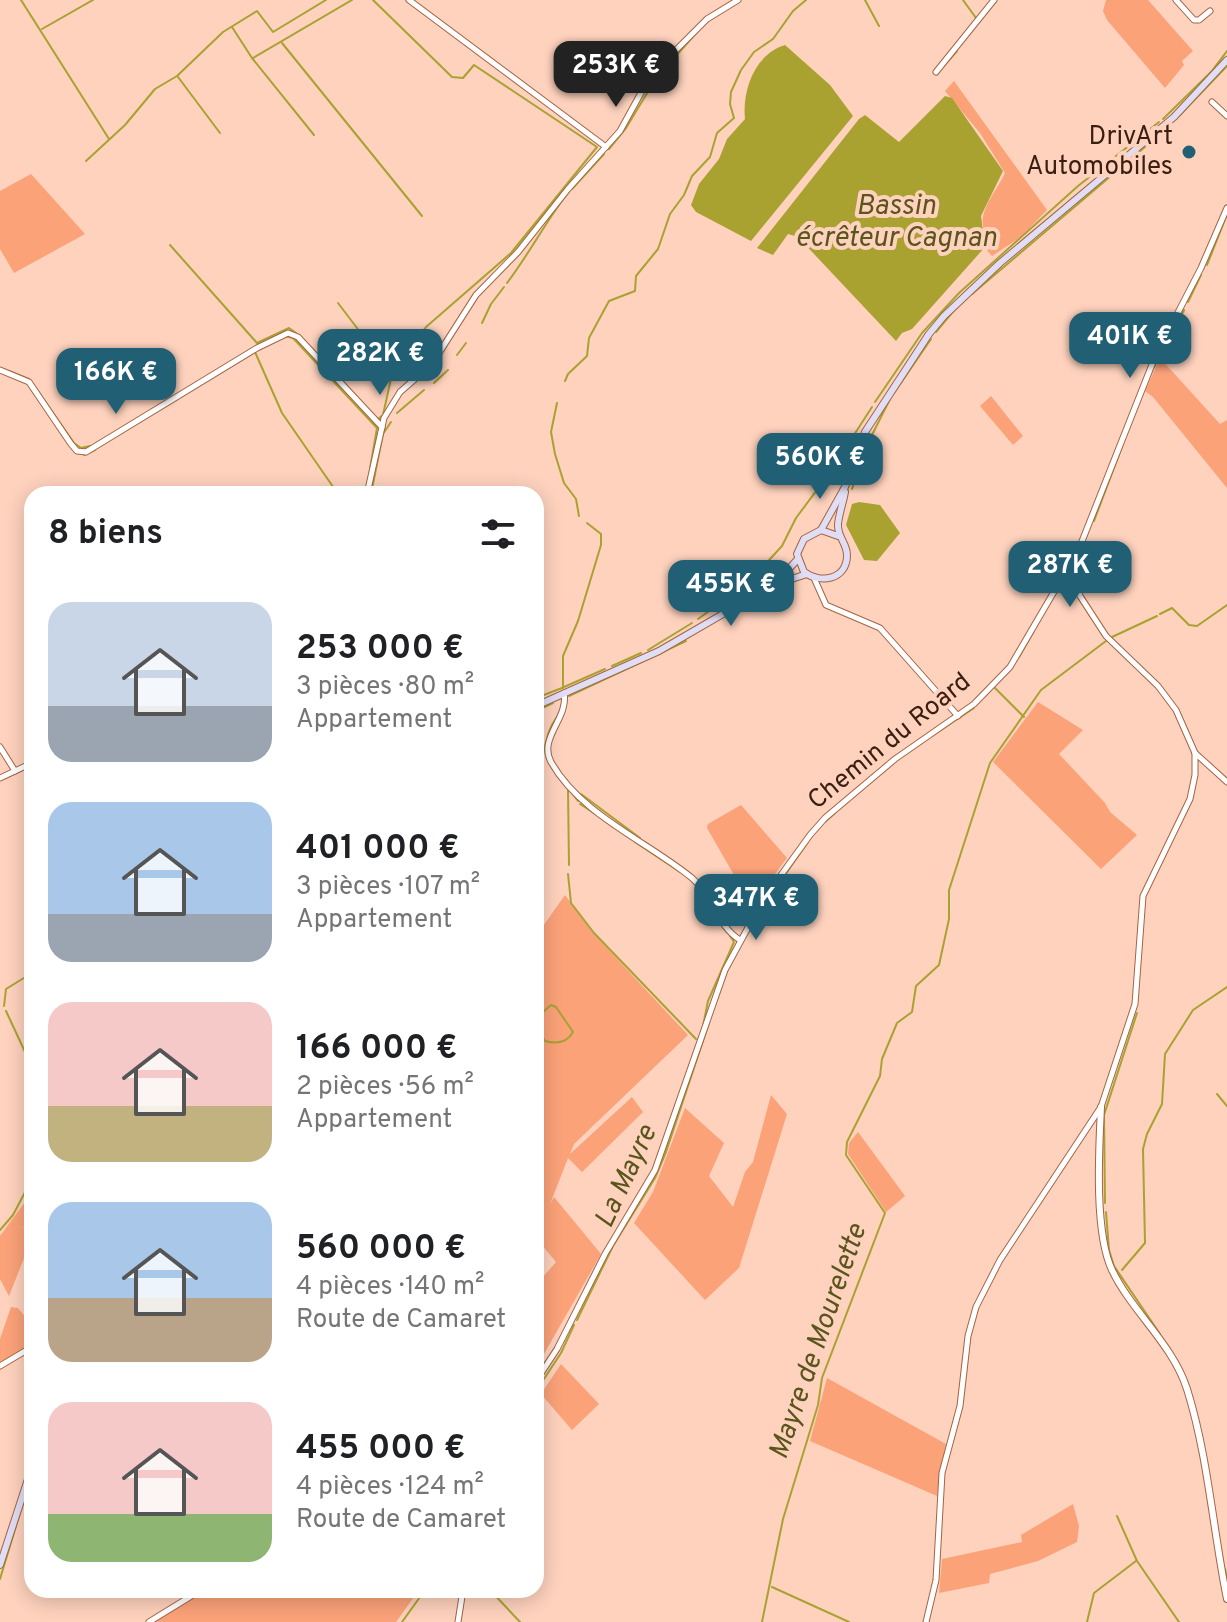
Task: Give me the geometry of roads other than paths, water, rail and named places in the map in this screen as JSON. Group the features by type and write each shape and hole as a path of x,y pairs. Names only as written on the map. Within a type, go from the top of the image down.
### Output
{"main road":[{"path":"773,585 797,560 800,543 808,535 821,530 845,487 865,432 944,316 1000,263 1174,117 1227,60"},
{"path":"838,536 845,487"},
{"path":"797,560 814,578 828,579 841,571 847,559 845,546 838,536 821,530"},
{"path":"544,702 659,651 773,585 807,574"},
{"path":"0,1565 24,1492"}],"street":[{"path":"409,0 606,147"},
{"path":"369,486 382,427 394,400 407,384 432,364 476,295 518,252 620,131 642,91 676,50 707,19 738,0"},
{"path":"936,72 994,0"},
{"path":"1176,0 1194,20 1199,20 1210,11"},
{"path":"1212,102 1227,116"},
{"name":"Chemin du Roard","path":"544,1369 605,1254 655,1170 715,996 740,940 772,888 825,818 895,759 958,716 1010,667 1051,596 1071,569 1155,357 1201,268 1227,208"},
{"path":"0,370 29,382 71,444 81,452 90,450 282,334 293,334 382,427"},
{"path":"1071,569 1088,611 1106,636 1168,698 1195,753 1227,782"},
{"path":"814,578 822,599 831,609 880,628 958,716"},
{"path":"822,599 828,579"},
{"path":"557,696 565,701 562,717 549,740 550,760 581,798 697,883 719,918 740,940"},
{"path":"0,747 15,771"},
{"path":"926,1622 936,1580 942,1473 960,1406 968,1336 976,1307 1000,1260 1101,1107 1135,1004 1143,896 1190,799 1195,753"},
{"path":"0,778 24,767"},
{"path":"1101,1107 1101,1194 1107,1256 1119,1281 1175,1362 1186,1387 1201,1451 1227,1599"},
{"path":"0,1366 24,1352"},
{"path":"149,1622 188,1598"},
{"path":"458,1622 462,1598"}],"water":[{"path":"785,45 830,85 853,116 751,241 696,212 691,205 699,184 719,159 727,139 745,119 748,85 758,65 766,56"},
{"name":"Bassin écrêteur Cagnan","path":"945,96 952,98 1003,171 981,216 985,247 912,329 902,333 896,341 798,237 788,234 773,255 757,248 859,119 865,115 899,142"},
{"path":"852,504 880,505 900,533 877,561 864,560 846,525"}],"waterway":[{"path":"21,0 109,139"},
{"path":"42,29 93,0"},
{"path":"86,161 125,125 155,89 177,76 223,32 257,11 273,32 326,0"},
{"path":"253,58 352,0"},
{"path":"373,0 452,77 463,78 474,65 597,147 511,253 426,327 392,374"},
{"path":"565,381 587,356 589,338 609,301 635,291 636,276 658,249 670,214 684,195 692,176 710,157 717,133 734,118 731,92 741,70 754,52 773,39 793,11 806,0"},
{"path":"865,0 879,26"},
{"path":"963,0 976,18"},
{"path":"232,27 252,58 314,135"},
{"path":"609,149 626,128 655,80 697,32"},
{"path":"282,43 422,216"},
{"path":"942,68 957,51"},
{"path":"1163,119 1211,72 1227,51"},
{"path":"1179,116 1227,66"},
{"path":"178,77 220,133"},
{"path":"875,402 922,333 959,293 1078,186 1159,122"},
{"path":"1138,153 1164,130"},
{"path":"572,189 604,154"},
{"path":"972,294 1132,158"},
{"path":"507,283 567,194"},
{"path":"1207,265 1226,217"},
{"path":"170,245 257,343 289,328 296,333"},
{"path":"1188,302 1201,275"},
{"path":"482,323 504,287"},
{"path":"338,303 392,374 383,415 378,419"},
{"path":"936,332 956,308"},
{"path":"1177,325 1184,310"},
{"path":"1154,367 1172,332"},
{"path":"285,336 293,338 377,428 370,469"},
{"path":"894,393 931,339"},
{"path":"457,355 466,343"},
{"path":"255,352 282,413 332,486"},
{"path":"434,383 448,370"},
{"path":"9,371 29,379"},
{"path":"33,384 74,443 81,448 90,446"},
{"path":"397,413 424,390"},
{"path":"852,489 865,449 890,399"},
{"path":"557,403 551,432 555,454 564,483 576,499 579,516"},
{"path":"841,455 872,407"},
{"path":"373,486 383,434 391,422"},
{"path":"1094,521 1123,444"},
{"path":"84,455 95,450"},
{"path":"698,619 748,583 782,546 796,518 837,463"},
{"path":"563,688 563,656 578,621 601,545 601,534 587,523"},
{"name":"Mayre de Mourelette","path":"1160,614 1172,608 1189,625 1197,626 1227,605"},
{"name":"Mayre de Mourelette","path":"1112,637 1157,616"},
{"path":"648,650 692,623"},
{"path":"1019,657 1034,631"},
{"path":"569,696 686,641"},
{"name":"Mayre de Mourelette","path":"762,1622 783,1519 818,1405 822,1378 885,1213 846,1155 847,1142 880,1076 882,1059 897,1023 912,1012 916,986 939,965 949,919 949,890 990,763 1041,690 1106,641"},
{"path":"612,666 641,653"},
{"path":"564,687 605,669"},
{"path":"544,695 562,688"},
{"path":"995,688 1024,717"},
{"path":"544,707 553,703"},
{"path":"932,736 974,708"},
{"path":"544,751 549,731 557,717"},
{"name":"La Mayre","path":"569,789 578,801"},
{"path":"568,790 569,865"},
{"path":"581,794 640,838"},
{"name":"La Mayre","path":"580,804 594,813"},
{"path":"825,822 835,813"},
{"name":"La Mayre","path":"635,842 680,872"},
{"path":"759,912 808,842"},
{"path":"568,874 571,903 594,933 696,1039"},
{"name":"La Mayre","path":"708,903 715,914"},
{"name":"La Mayre","path":"703,1026 708,1001 734,942 730,936"},
{"path":"4,1006 6,989 24,978"},
{"path":"1122,1270 1145,1243 1143,1149 1162,1104 1165,1054 1193,1010 1227,987"},
{"path":"544,1011 551,1005 556,1007 573,1032 557,1042 544,1039"},
{"path":"6,1011 24,1050"},
{"path":"1105,1203 1104,1115 1137,1013"},
{"name":"La Mayre","path":"577,1320 613,1246 655,1178 709,1023"},
{"path":"1217,1094 1227,1106"},
{"path":"0,1230 13,1215 24,1194"},
{"path":"1106,1212 1109,1250 1114,1266 1160,1334"},
{"path":"544,1379 574,1325"},
{"name":"La Mayre","path":"544,1364 550,1356"},
{"path":"1177,1360 1183,1372"},
{"path":"0,1579 23,1503"},
{"path":"1117,1516 1137,1561 1179,1622"},
{"path":"1087,1622 1094,1593 1136,1561"},
{"path":"1225,1569 1227,1580"},
{"path":"772,1587 849,1622"},
{"name":"La Mayre","path":"402,1622 419,1598"},
{"path":"498,1598 520,1622"}],"place":[{"name":"DrivArt Automobiles","path":"1189,152"}]}
